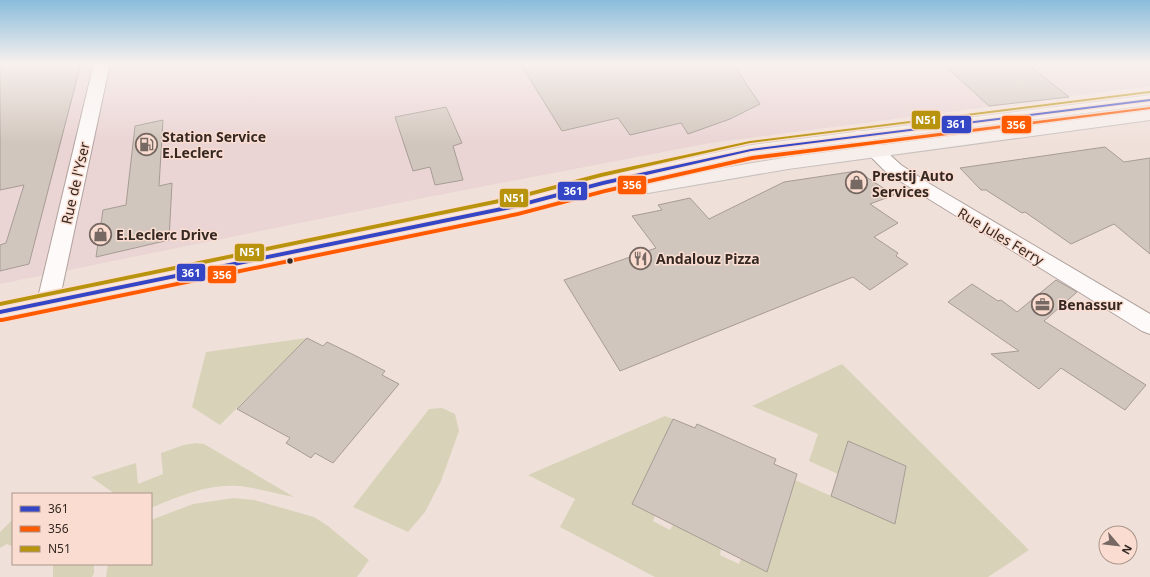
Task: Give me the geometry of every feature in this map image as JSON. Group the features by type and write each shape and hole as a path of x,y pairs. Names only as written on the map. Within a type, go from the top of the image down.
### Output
{"main road":[{"path":"0,312 284,255 532,202 603,183 751,150 1150,100"},
{"path":"532,202 593,196 788,163 1150,115"}],"street":[{"name":"Rue de l'Yser","path":"48,302 96,90"},
{"name":"Rue Jules Ferry","path":"859,136 874,152 894,169 939,198 1150,325"}],"shaded area":[{"path":"0,90 1120,90 710,143 418,199 0,284"},
{"path":"307,338 220,425 192,407 206,352"},
{"path":"842,364 1029,550 988,577 655,577 560,527 575,499 528,475 665,416 673,419 632,504 655,516 653,521 670,530 673,525 721,549 720,555 739,564 795,480 831,496 838,474 809,461 818,434 752,406"},
{"path":"442,408 455,414 459,431 441,481 425,512 408,532 353,507 429,409"},
{"path":"195,443 204,444 294,497 251,488 226,486 193,492 152,508 152,493 114,493 91,477 136,463 138,484 163,474 161,453"},
{"path":"234,498 254,500 314,517 328,526 369,560 357,577 106,577 108,565 152,565 152,520 193,504"},
{"path":"12,520 12,546 7,544 0,548 0,532"},
{"path":"53,565 94,565 94,573 92,577 53,577"}],"building":[{"path":"0,90 74,90 29,264 0,271 0,245 6,243 24,185 0,190"},
{"path":"537,90 750,90 760,104 730,119 688,134 681,123 630,135 618,118 562,131"},
{"path":"971,90 1060,90 1069,97 989,106"},
{"path":"446,107 462,143 453,146 463,180 435,185 430,167 413,171 395,117"},
{"path":"163,120 159,186 172,183 169,240 96,257 103,210 126,205 135,126"},
{"path":"1105,147 1124,162 1150,158 1150,254 1114,224 1071,244 1025,212 1022,213 986,190 981,190 960,168"},
{"path":"857,171 894,195 870,204 898,223 874,237 898,253 896,256 908,264 870,290 853,277 620,371 564,280 656,248 632,216 662,210 658,205 690,198 709,219 784,182"},
{"path":"1056,280 1077,292 1044,321 1146,385 1125,410 1061,368 1039,389 991,354 1019,351 948,302 972,284 998,301 1001,300 1017,312"},
{"path":"307,338 323,346 327,342 356,356 385,371 382,375 399,384 333,463 315,453 311,458 286,443 290,438 237,409"},
{"path":"673,419 695,428 697,424 776,459 774,464 797,474 767,572 632,504"},
{"path":"848,441 906,466 895,524 831,496"}],"transit line":[{"name":"N51","path":"0,304 514,198 601,175 750,142 1149,92"},
{"name":"361","path":"0,312 516,206 603,183 751,150 1150,100"},
{"name":"356","path":"2,320 518,214 605,191 752,158 1150,108"}],"place":[{"name":"Station Service E.Leclerc","path":"147,144"},
{"name":"Prestij Auto Services","path":"856,183"},
{"name":"E.Leclerc Drive","path":"101,234"},
{"name":"Andalouz Pizza","path":"641,258"},
{"name":"Benassur","path":"1043,304"}]}
